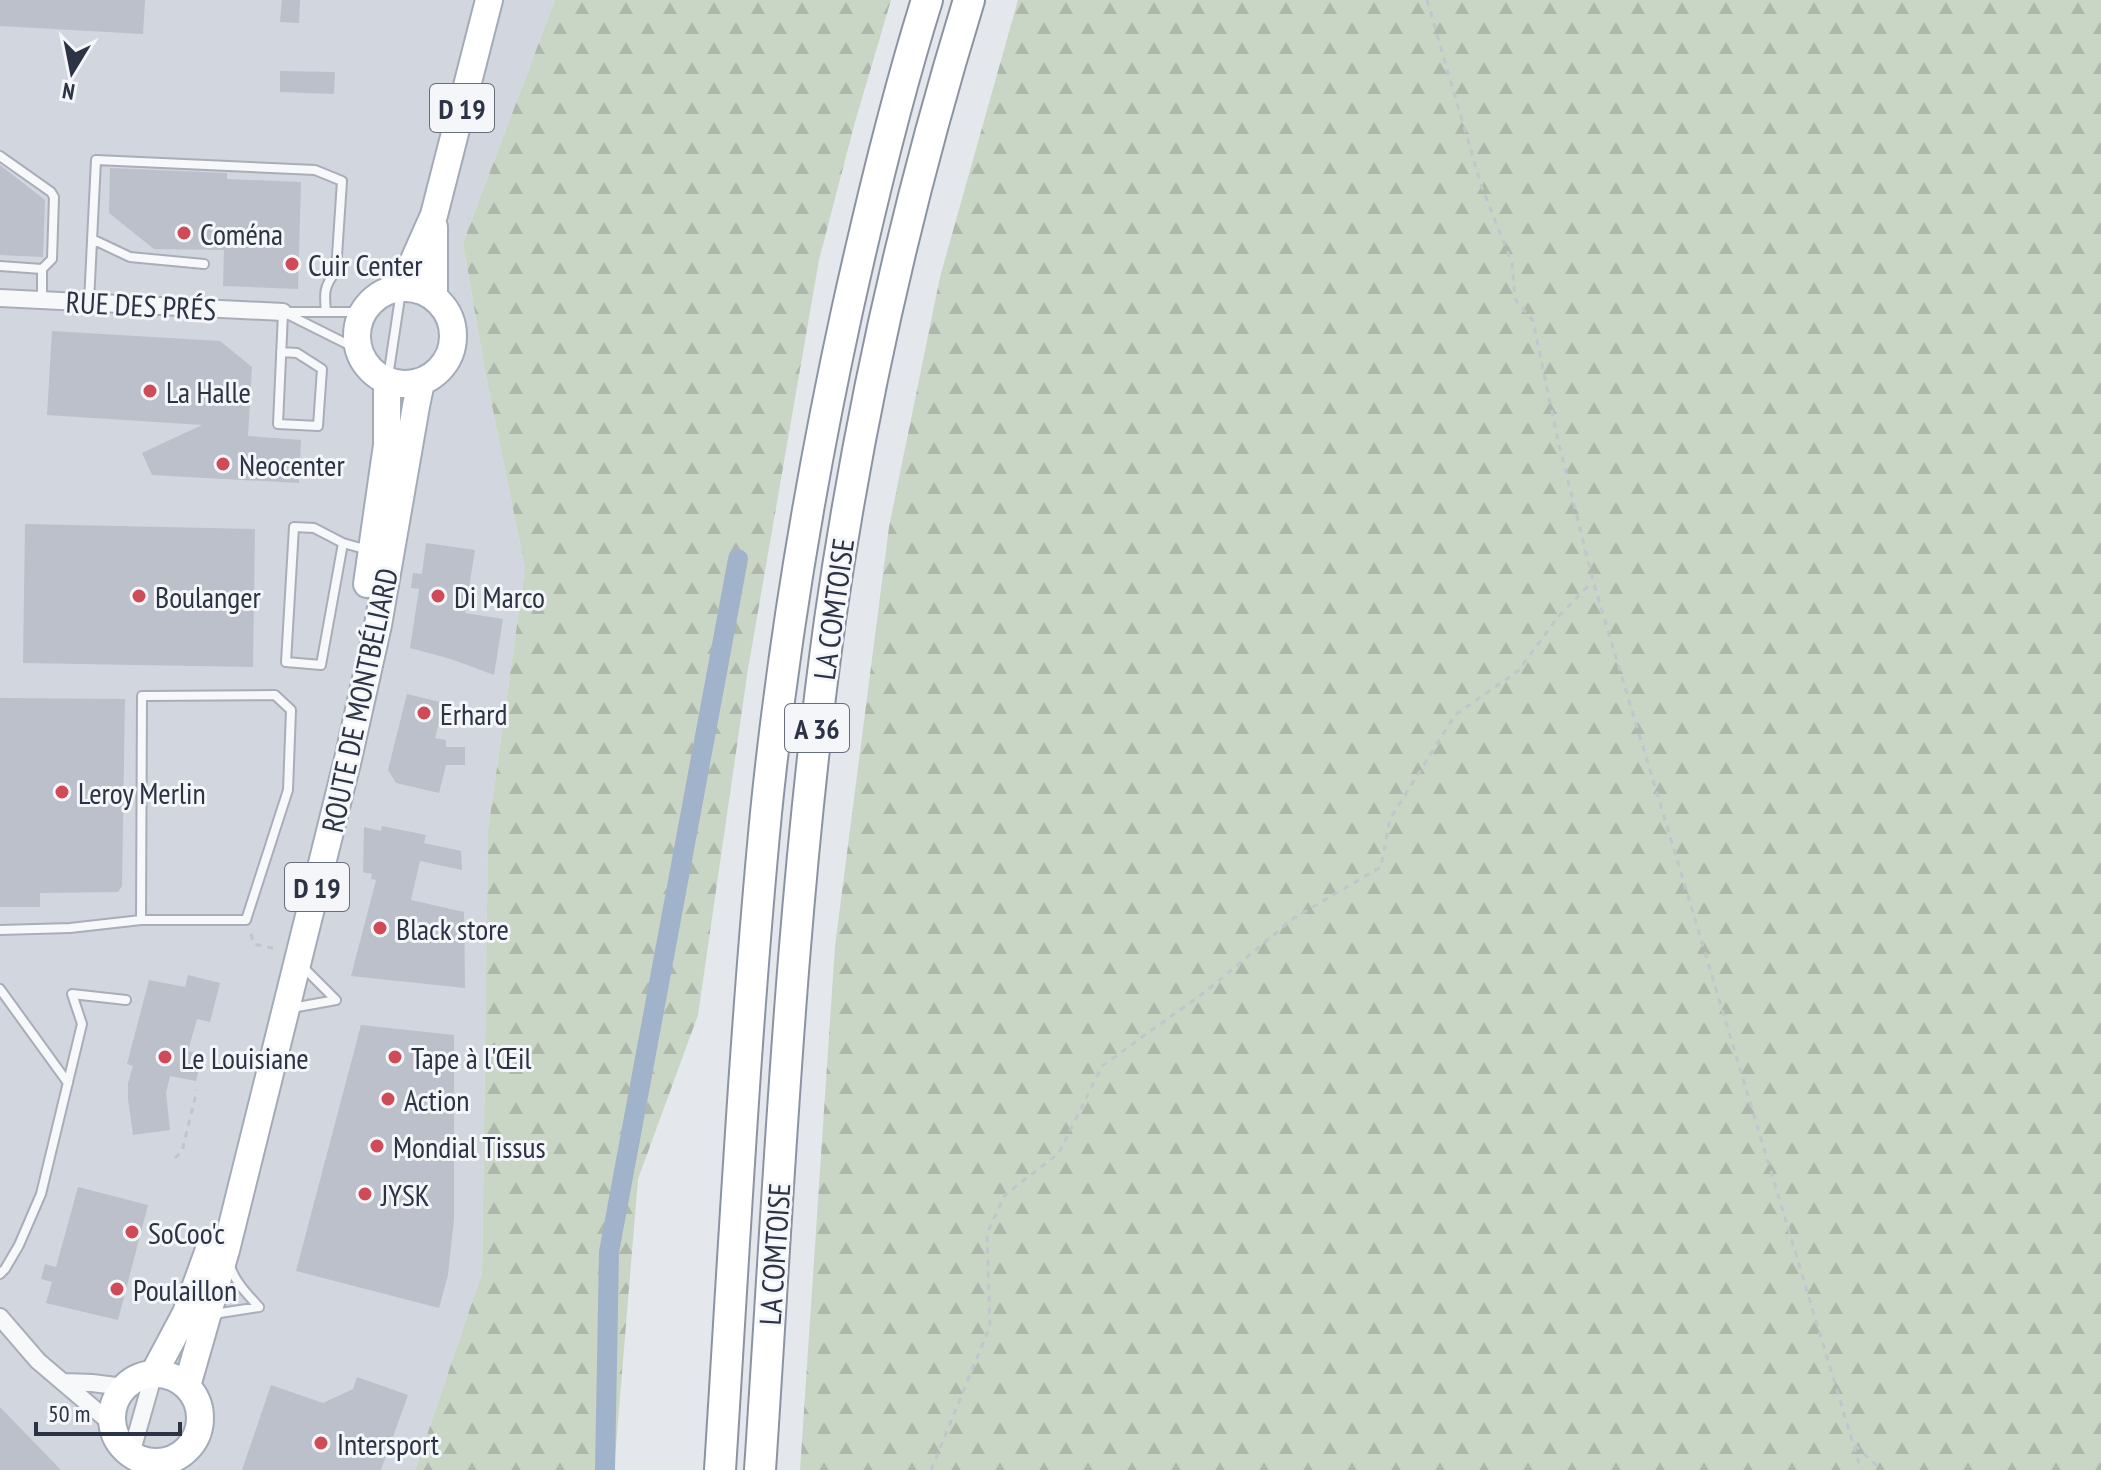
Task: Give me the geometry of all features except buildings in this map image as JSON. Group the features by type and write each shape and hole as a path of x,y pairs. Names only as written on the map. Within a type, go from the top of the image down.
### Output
{"highway":[{"name":"LA COMTOISE","path":"720,1470 756,922 785,658 813,481 838,354 884,152 927,0"},
{"name":"LA COMTOISE","path":"760,1470 794,959 812,767 831,618 857,458 900,254 969,0"}],"main road":[{"name":"D 19","path":"434,215 489,0"},
{"path":"402,287 434,215"},
{"path":"434,215 434,296"},
{"path":"419,288 434,296 445,306 452,320 452,350 445,364 435,375 421,382 398,384 387,381 365,363 359,350 358,324 363,312 373,299 386,290 419,288"},
{"name":"ROUTE DE MONTBÉLIARD","path":"187,1386 226,1250 287,1009 291,957 373,551 387,445 387,381"},
{"name":"ROUTE DE MONTBÉLIARD","path":"154,1373 186,1313 213,1239 291,957 378,625 421,382"},
{"path":"154,1373 166,1374 187,1386 200,1410 200,1423 189,1448 164,1466 142,1460 130,1462 115,1436 112,1424 112,1410 124,1387 133,1380 154,1373"}],"street":[{"name":"RUE DES PRÉS","path":"0,298 283,312"},
{"path":"0,1317 38,1361 112,1424"},
{"path":"130,1462 154,1373"},
{"path":"65,1382 124,1387"}],"lane":[{"path":"0,156 54,197 52,259 42,269 42,300"},
{"path":"89,302 96,160 315,170 342,181 336,271 324,293 326,312"},
{"path":"92,239 130,257 204,264"},
{"path":"0,266 42,269"},
{"path":"387,381 402,287"},
{"path":"283,312 363,312"},
{"path":"283,312 359,350"},
{"path":"281,352 297,353 322,369 318,426 278,424 281,352 283,312"},
{"path":"343,543 321,665 286,662 294,527 314,528 343,543 373,551"},
{"path":"0,930 70,928 141,920 246,920 288,790 291,710 275,695 142,696 141,920"},
{"path":"287,1009 336,1000 291,957"},
{"path":"0,989 68,1083"},
{"path":"0,1274 19,1245 41,1194 82,1024 72,994 126,1000"},
{"path":"205,1323 220,1313 259,1307 232,1273 226,1250"}],"path":[{"path":"1427,0 1481,185 1512,263 1515,299 1533,321 1557,436 1593,581 1861,1470"},
{"path":"931,1470 990,1326 987,1233 1005,1195 1059,1153 1102,1066 1205,992 1294,918 1381,867 1390,819 1455,715 1518,671 1558,617 1593,581"},
{"path":"246,920 254,944 291,957"},
{"path":"175,1158 182,1151 197,1090"},
{"path":"1854,1444 1881,1470"}],"shaded area":[{"path":"0,0 555,0 463,243 525,568 488,831 482,1273 415,1470 0,1470"}],"green space":[{"path":"555,0 891,0 819,260 748,669 698,1015 638,1179 614,1470 415,1470 482,1273 488,831 525,568 463,243"},
{"path":"1018,0 2101,0 2101,1470 800,1470 835,946 889,527 940,277"}],"waterway":[{"path":"605,1470 609,1252 738,559"}],"place":[{"name":"Coména","path":"184,233"},
{"name":"Cuir Center","path":"292,264"},
{"name":"La Halle","path":"150,391"},
{"name":"Neocenter","path":"223,464"},
{"name":"Boulanger","path":"139,596"},
{"name":"Di Marco","path":"438,596"},
{"name":"Erhard","path":"424,713"},
{"name":"Leroy Merlin","path":"62,792"},
{"name":"Black store","path":"380,928"},
{"name":"Le Louisiane","path":"165,1057"},
{"name":"Tape à l'Œil","path":"395,1057"},
{"name":"Action","path":"388,1099"},
{"name":"Mondial Tissus","path":"377,1146"},
{"name":"JYSK","path":"365,1194"},
{"name":"SoCoo'c","path":"132,1232"},
{"name":"Poulaillon","path":"117,1289"},
{"name":"Intersport","path":"321,1443"}]}
